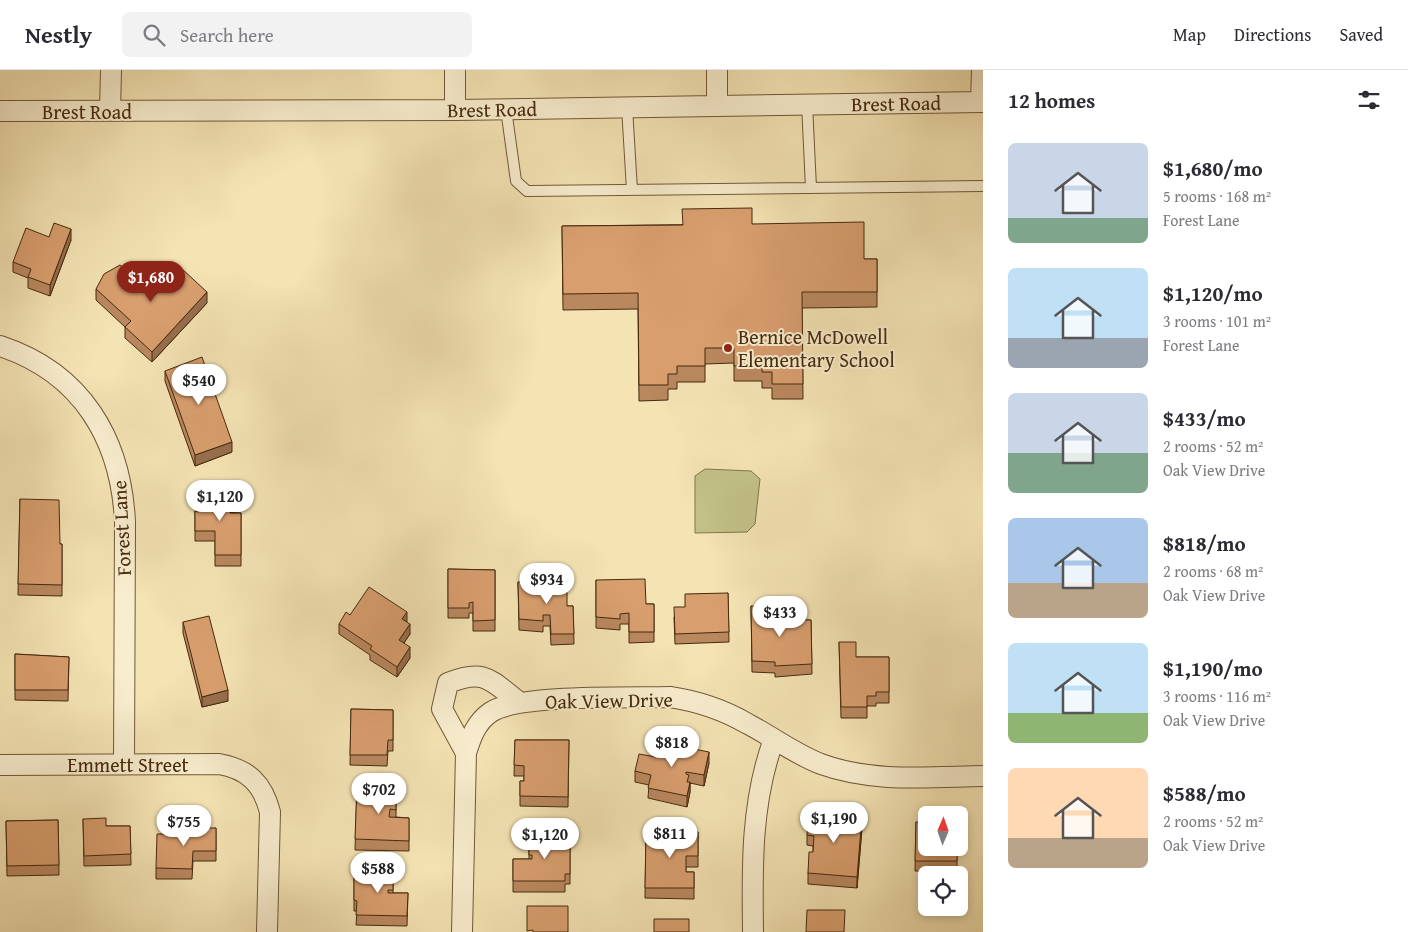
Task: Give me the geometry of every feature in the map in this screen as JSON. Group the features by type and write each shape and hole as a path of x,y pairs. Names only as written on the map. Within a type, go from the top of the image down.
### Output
{"street":[{"path":"110,111 111,70"},
{"path":"455,70 455,110"},
{"path":"717,70 717,106"},
{"path":"982,70 982,102"},
{"name":"Brest Road","path":"0,112 455,110 982,102"},
{"name":"Forest Lane","path":"0,346 38,363 67,384 104,432 114,454 121,484 125,522 124,764"},
{"name":"Oak View Drive","path":"466,753 442,709 448,683 466,676 485,676 519,702"},
{"name":"Oak View Drive","path":"462,932 466,753 474,729 492,712 519,702 670,697 687,700 725,712 820,763 873,776 983,776"},
{"path":"752,932 753,839 764,765 774,739"},
{"name":"Emmett Street","path":"0,765 219,764 233,766 253,778 266,798 270,812 267,932"}],"lane":[{"path":"806,104 811,188"},
{"path":"627,107 632,190"},
{"path":"506,109 516,181 527,191 983,186"}],"shaded area":[{"path":"705,469 751,471 760,479 755,524 747,532 695,533 695,476"}],"building":[{"path":"752,208 752,224 864,222 864,259 877,259 877,292 802,292 803,384 772,384 772,372 762,372 762,366 734,366 734,348 705,348 705,366 677,366 677,374 668,374 668,385 639,385 638,293 563,294 562,226 683,225 682,209"},
{"path":"54,223 71,229 50,285 28,277 31,269 13,262 26,228 49,237"},
{"path":"120,265 154,296 181,268 207,292 152,352 125,327 131,321 96,289 104,274"},
{"path":"202,357 232,442 195,455 165,371"},
{"path":"199,491 230,491 230,513 241,513 241,555 215,555 215,531 195,531 195,511 199,512"},
{"path":"20,499 59,500 62,585 18,584"},
{"path":"448,569 495,570 495,620 473,621 473,602 469,603 469,608 448,608"},
{"path":"645,579 646,604 654,604 654,632 629,632 629,613 620,614 620,619 596,617 596,580"},
{"path":"567,581 567,606 573,606 574,634 551,634 550,615 543,615 543,621 519,619 518,582"},
{"path":"369,587 407,612 402,619 410,624 399,640 410,647 397,667 370,649 372,646 339,624 346,612 350,615"},
{"path":"728,593 729,632 675,634 674,607 685,607 685,594"},
{"path":"751,606 777,606 777,620 811,620 812,664 775,666 775,662 752,661"},
{"path":"209,616 228,690 202,697 183,622"},
{"path":"839,642 856,642 856,657 889,657 889,692 876,692 876,696 867,696 867,707 841,707"},
{"path":"15,654 69,657 68,690 15,690"},
{"path":"351,709 393,710 393,740 388,740 387,755 350,755"},
{"path":"515,740 569,740 568,797 520,796 520,781 524,781 524,766 514,765"},
{"path":"659,742 709,752 704,775 686,772 689,775 687,782 690,782 687,796 648,788 651,775 635,771 639,754 656,757"},
{"path":"357,785 396,786 396,810 390,809 389,817 409,818 409,841 355,839"},
{"path":"809,809 832,811 832,815 862,817 857,877 808,873 809,852 813,852 814,836 807,835"},
{"path":"106,818 106,826 130,826 131,854 84,856 83,819"},
{"path":"58,820 59,865 7,866 6,821"},
{"path":"916,822 918,822 918,856 957,856 957,861 915,861"},
{"path":"188,828 216,828 216,851 193,851 192,869 156,868 157,834 188,834"},
{"path":"646,832 698,832 698,856 686,856 686,872 694,872 694,888 645,888"},
{"path":"529,835 570,835 570,874 565,874 565,881 513,881 513,859 532,859 532,855 529,855"},
{"path":"354,869 393,869 393,890 388,890 388,893 408,893 407,916 356,915 357,901 354,900"},
{"path":"527,906 568,906 568,932 527,931"},
{"path":"807,910 845,910 844,932 806,932"},
{"path":"654,919 689,919 689,932 654,932"}],"place":[{"name":"Bernice McDowell Elementary School","path":"728,348"}]}
